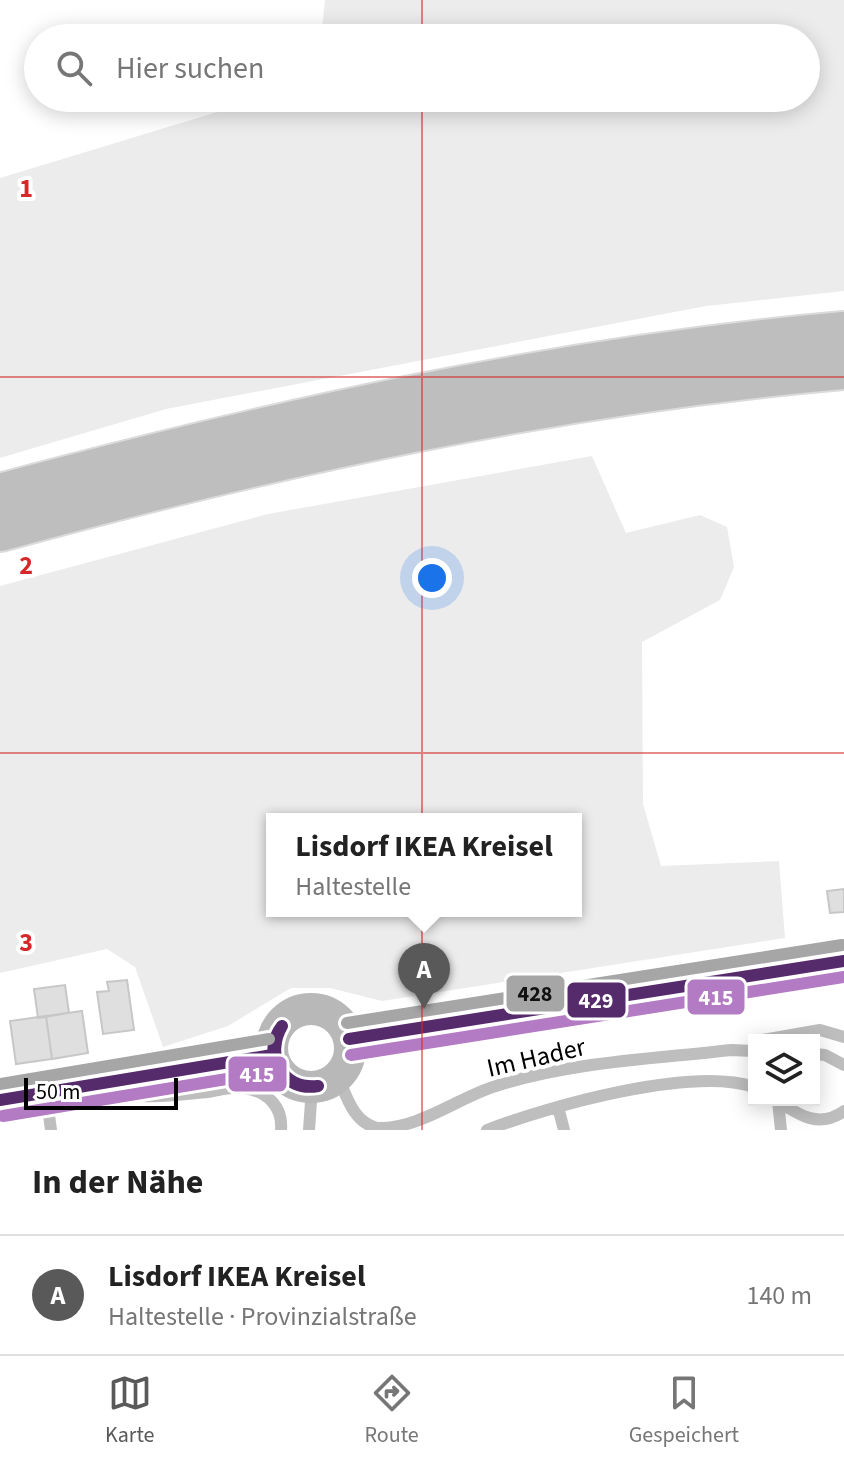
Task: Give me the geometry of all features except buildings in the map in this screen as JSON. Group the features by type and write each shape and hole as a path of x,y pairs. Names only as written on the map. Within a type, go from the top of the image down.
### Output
{"highway":[{"path":"0,495 145,457 405,398 683,352 844,333"},
{"path":"0,530 153,489 411,429 689,385 844,368"}],"main road":[{"path":"349,1039 844,961"},
{"path":"310,1009 335,1017 349,1039 350,1053 325,1082 290,1082 272,1055 277,1029 297,1012 310,1009"},
{"path":"0,1100 272,1055"}],"lane":[{"path":"797,1034 820,1030 844,1037"},
{"name":"Im Hader","path":"731,1050 748,1044"},
{"name":"Im Hader","path":"325,1082 374,1129 394,1129 423,1121 492,1087 538,1074 731,1050 748,1051"},
{"path":"820,1055 844,1065"},
{"path":"487,1130 558,1107 713,1080 748,1086"},
{"path":"309,1130 325,1082"},
{"path":"87,1087 133,1097 243,1087 265,1095 282,1115 281,1130"},
{"path":"46,1093 51,1130"},
{"path":"778,1106 781,1130"},
{"path":"786,1106 818,1123 844,1122"},
{"name":"Im Hader","path":"558,1107 564,1130"},
{"path":"818,1123 844,1111"}],"shaded area":[{"path":"325,0 844,0 844,291 706,306 166,409 0,458 0,178 217,112 820,112 820,24 322,24"},
{"path":"592,456 626,533 700,515 727,527 734,567 720,600 642,642 643,804 661,866 779,861 785,938 382,1001 330,988 291,988 228,1026 163,1047 135,967 107,949 0,973 0,586 268,514"}],"transit line":[{"name":"428","path":"347,1023 842,945"},
{"name":"429","path":"349,1039 844,961"},
{"name":"415","path":"351,1055 844,977"},
{"name":"429","path":"282,1026 275,1048 280,1068 294,1082 318,1086"},
{"name":"429","path":"282,1026 273,1048 279,1069 295,1084 318,1086"},
{"name":"428","path":"0,1084 269,1039"},
{"name":"429","path":"0,1100 272,1055"},
{"name":"415","path":"3,1116 275,1071"}],"place":[{"name":"Lisdorf IKEA Kreisel","path":"424,1009"}]}
